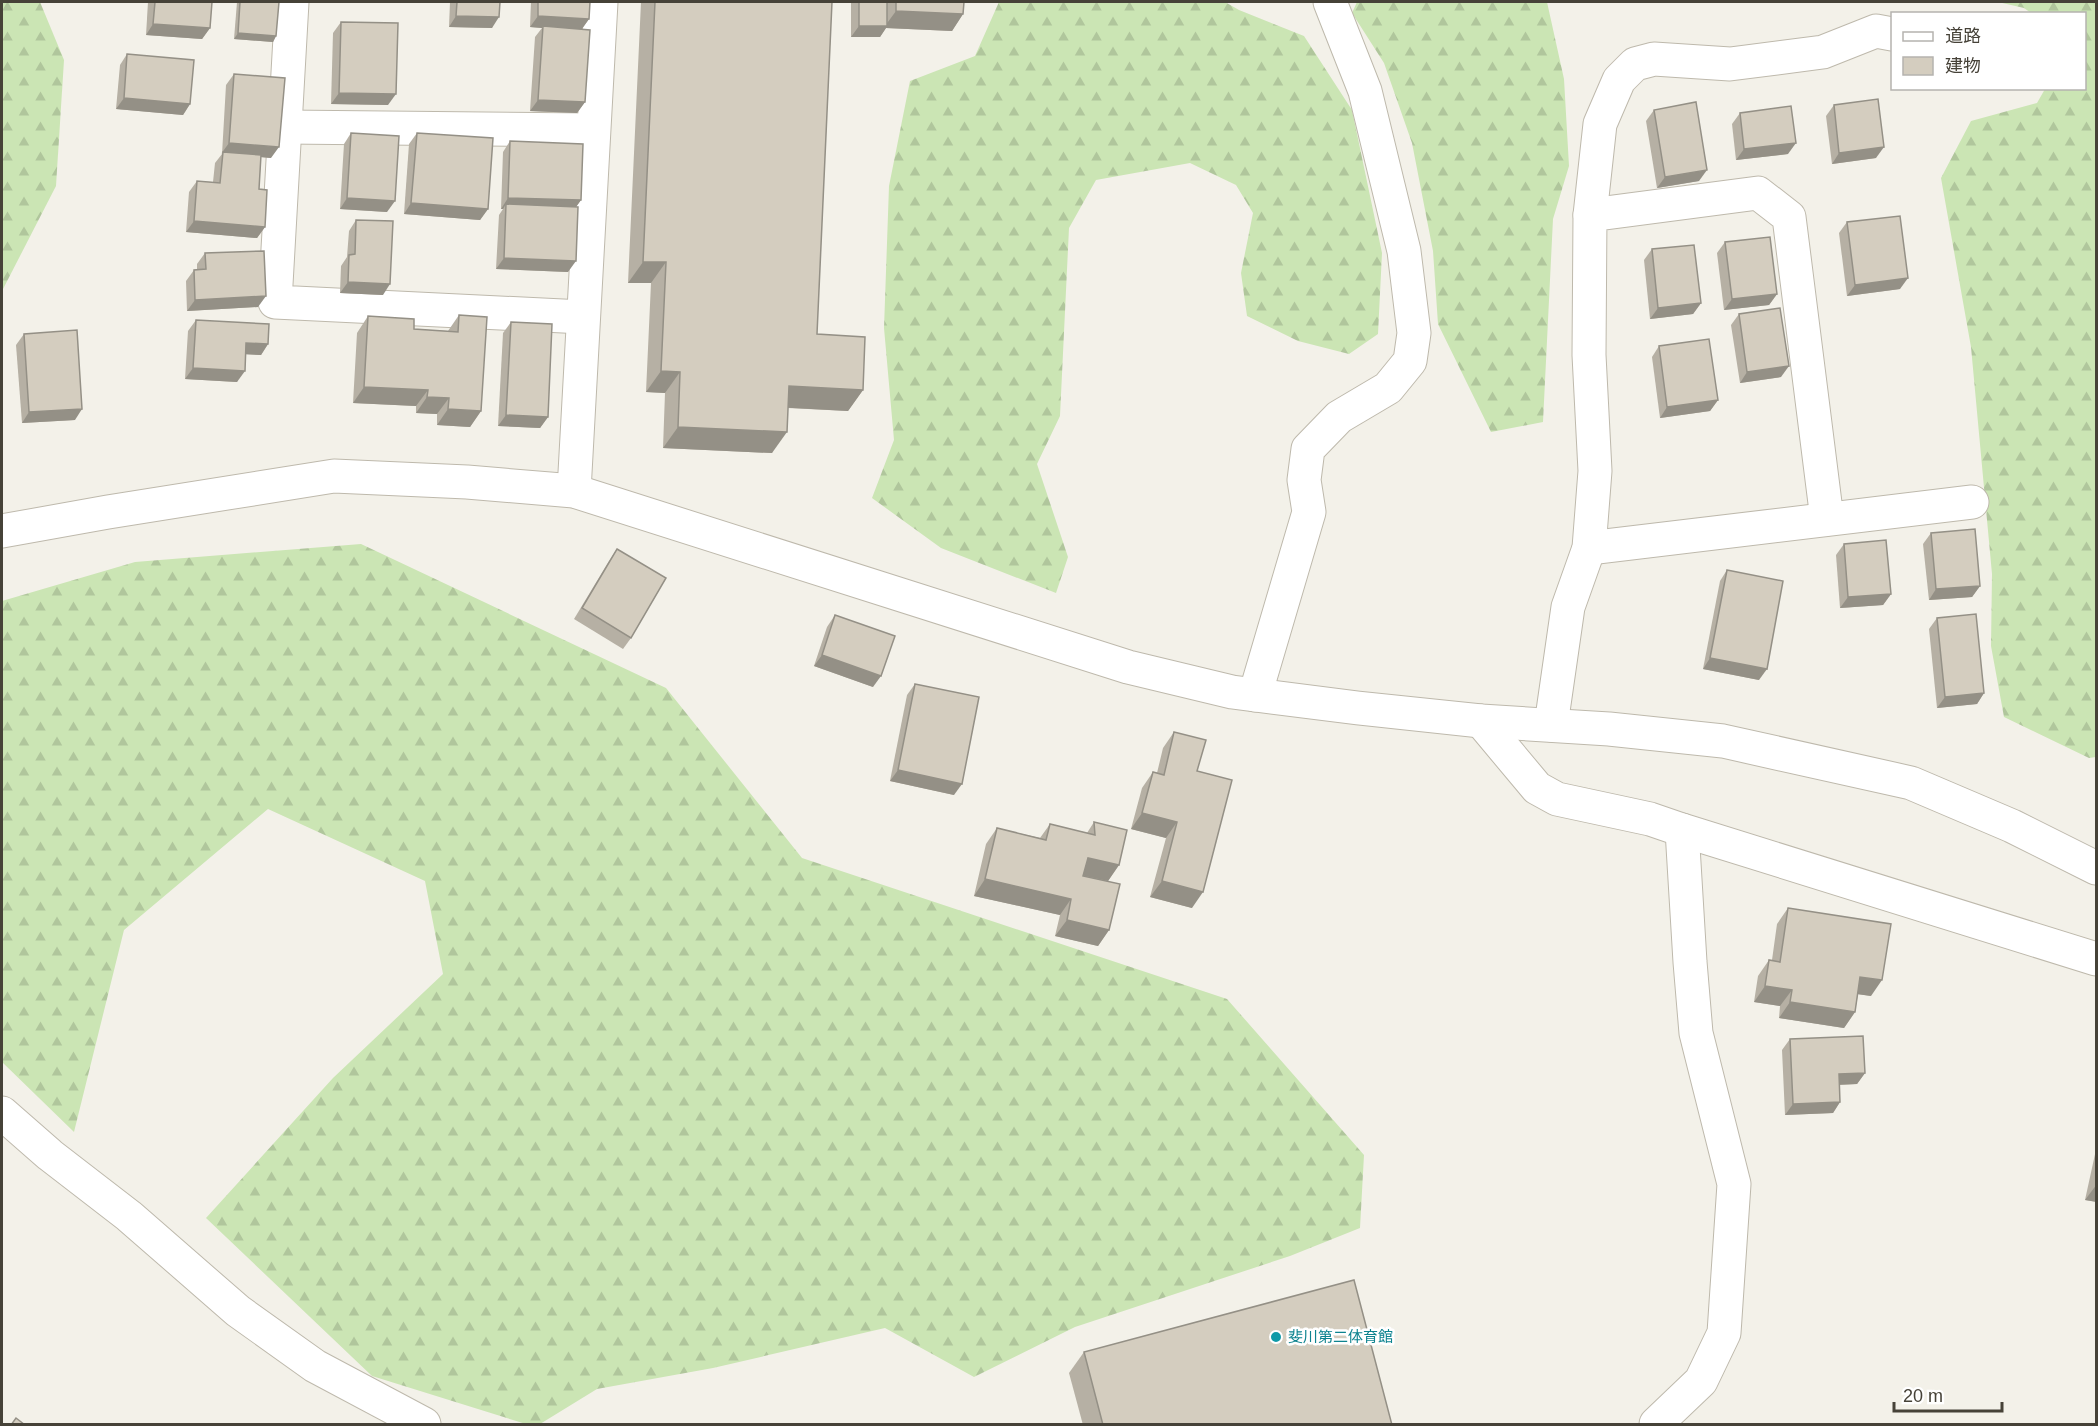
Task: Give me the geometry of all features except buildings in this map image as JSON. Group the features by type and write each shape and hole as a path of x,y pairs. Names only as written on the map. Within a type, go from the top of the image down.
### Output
{"street":[{"path":"292,2 274,302 583,317"},
{"path":"574,491 601,2"},
{"path":"1255,695 1309,512 1304,480 1308,449 1338,417 1388,388 1410,361 1414,333 1404,251 1365,91 1330,2"},
{"path":"1551,725 1568,607 1588,548 1595,471 1589,355 1590,215 1600,124 1618,80 1635,64 1654,59 1730,64 1823,52 1876,31 1891,34"},
{"path":"285,127 593,130"},
{"path":"1590,215 1758,193 1789,217 1827,519"},
{"path":"2,531 334,477 467,482 574,491 1128,667 1233,692 1481,721 1609,729 1723,741 1911,783 2012,826 2097,868"},
{"path":"1588,548 1972,502"},
{"path":"1481,721 1537,788 1557,799 1650,819 2097,959"},
{"path":"1669,1423 1701,1381 1724,1333 1734,1184 1696,1033 1682,830"},
{"path":"2,1113 129,1216 238,1311 315,1366 424,1425"}],"green space":[{"path":"2,2 40,2 64,60 56,186 2,291"},
{"path":"999,2 1225,2 1239,10 1304,36 1352,110 1382,253 1378,334 1349,354 1298,341 1247,316 1241,273 1253,213 1236,185 1190,163 1096,180 1069,228 1060,416 1037,464 1068,557 1056,593 941,548 872,498 894,440 884,328 889,186 910,81 975,56"},
{"path":"1357,2 1547,2 1564,79 1569,166 1553,219 1543,422 1491,432 1438,324 1433,251 1412,143 1384,63 1352,13"},
{"path":"1998,2 2096,2 2096,757 2089,758 2004,717 1991,646 1992,574 1971,347 1941,178 1971,121 2037,103 2044,90 2086,90 2086,12 2030,12 2024,8"},
{"path":"361,544 666,688 802,858 1227,999 1364,1155 1360,1228 1290,1256 1075,1327 974,1377 885,1328 713,1368 597,1389 540,1424 526,1424 372,1376 206,1218 333,1078 443,974 425,881 268,809 124,930 74,1132 2,1062 2,601 135,562"}],"place":[{"name":"斐川第二体育館","path":"1276,1337"}]}
